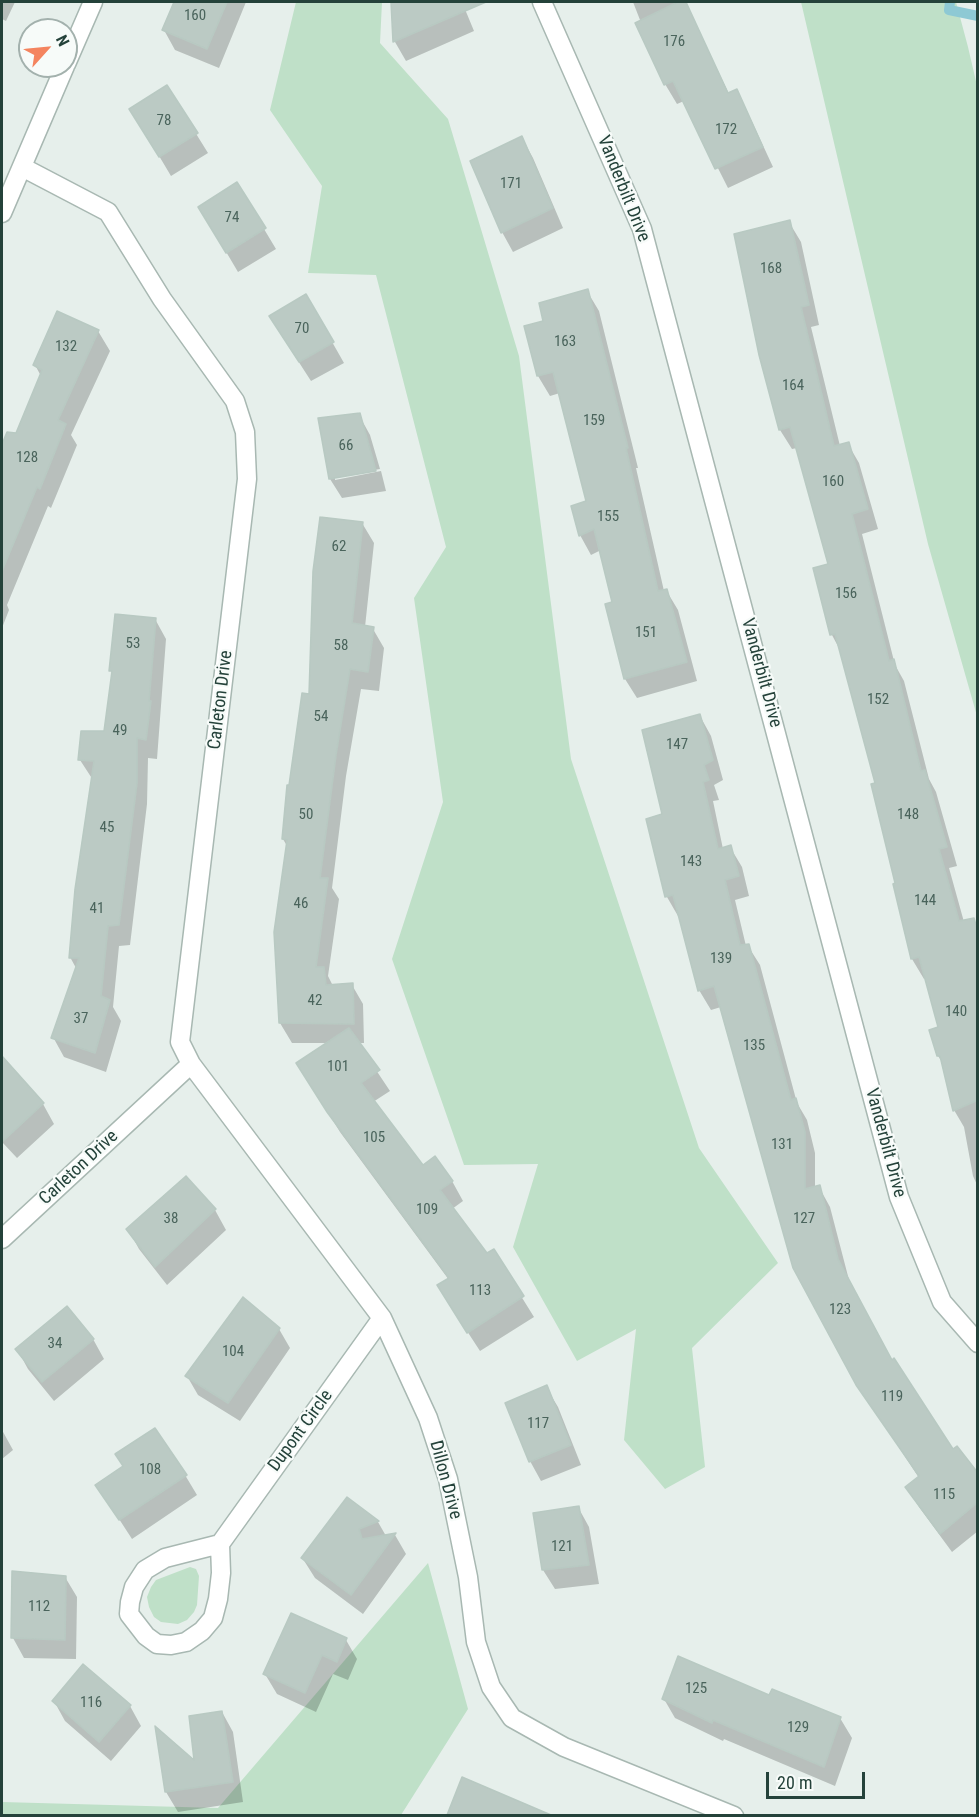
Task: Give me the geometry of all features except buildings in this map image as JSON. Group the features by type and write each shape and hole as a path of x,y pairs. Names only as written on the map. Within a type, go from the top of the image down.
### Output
{"street":[{"path":"78,37 93,2"},
{"name":"Vanderbilt Drive","path":"542,2 642,229 899,1197 942,1302 978,1343"},
{"path":"2,213 60,78"},
{"name":"Carleton Drive","path":"2,1239 191,1064 180,1042 247,479 245,432 235,401 162,299 108,212 22,167"},
{"name":"Dillon Drive","path":"191,1064 382,1318 428,1418 448,1479 468,1577 476,1642 491,1687 512,1718 564,1747 734,1815"},
{"name":"Dupont Circle","path":"220,1544 382,1318"},
{"path":"220,1544 221,1573 213,1618 202,1631 186,1642 171,1645 157,1644 146,1636 129,1614 134,1587 145,1570 165,1558 220,1544"}],"green space":[{"path":"296,2 382,2 380,43 448,119 519,356 571,759 699,1148 778,1263 692,1348 705,1467 665,1489 624,1440 636,1329 577,1361 513,1247 538,1164 464,1165 392,959 443,802 414,598 446,547 376,275 308,273 322,186 270,110"},
{"path":"801,2 956,2 968,47 978,90 977,716 928,544"},
{"path":"428,1563 468,1709 401,1815 2,1815 2,1802 218,1808"},
{"path":"190,1567 196,1569 199,1576 197,1605 194,1612 187,1620 178,1624 161,1622 154,1617 149,1607 147,1597 151,1587 156,1580"}],"waterway":[{"path":"950,2 949,10 978,16"}]}
